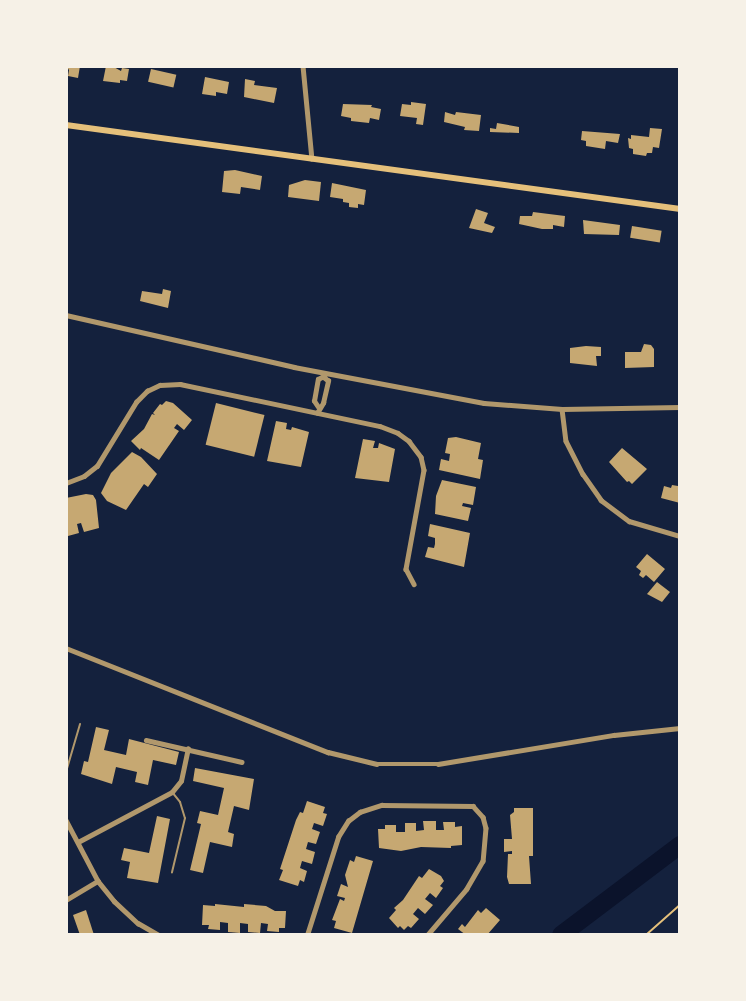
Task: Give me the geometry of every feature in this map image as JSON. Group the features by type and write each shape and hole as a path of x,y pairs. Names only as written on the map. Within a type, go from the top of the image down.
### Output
{"main road":[{"path":"66,125 680,208"}],"street":[{"path":"303,66 312,159"},
{"path":"66,315 324,375 484,403 562,409 680,407"},
{"path":"317,410 314,401 318,379 324,375"},
{"path":"317,410 323,403 328,381 324,375"},
{"path":"66,483 84,476 97,466 136,402 147,391 160,385 180,384 317,410 398,433 409,441 420,457 424,470 406,569 414,584"},
{"path":"562,409 566,441 583,474 601,500 629,521 680,536"},
{"path":"66,648 328,752 377,764 438,764 614,735 680,728"},
{"path":"146,740 242,762"},
{"path":"78,842 172,792 181,781 188,749"},
{"path":"307,935 338,837 348,821 360,812 382,805 473,806 483,817 486,828 483,861 476,876 429,935"},
{"path":"66,820 99,881 129,916 159,935"},
{"path":"66,900 99,881"}],"lane":[{"path":"66,772 80,724"},
{"path":"172,792 180,802 185,818 172,872"}],"path":[{"path":"646,935 680,905"}],"building":[{"path":"66,66 80,66 78,78 68,76 69,70"},
{"path":"106,66 112,66 121,71 122,68 129,69 127,81 120,80 120,83 103,81"},
{"path":"151,69 176,75 173,88 148,82"},
{"path":"205,77 229,82 227,94 216,92 216,96 202,94"},
{"path":"245,79 255,81 254,85 277,88 274,103 244,97"},
{"path":"411,102 426,104 423,125 416,124 417,118 400,116 402,104 411,105"},
{"path":"343,104 372,105 371,107 381,109 379,120 370,118 369,123 351,121 351,118 341,116"},
{"path":"445,112 455,115 456,112 481,115 479,131 464,130 465,127 444,122"},
{"path":"497,123 519,127 519,133 490,132 490,128 496,129"},
{"path":"650,128 662,129 659,148 653,147 652,153 647,153 646,156 633,154 633,149 629,148 628,138 631,139 631,135 649,137"},
{"path":"582,131 620,134 618,143 606,141 605,149 586,146 586,141 581,140"},
{"path":"235,170 262,176 260,190 241,187 240,194 222,192 224,171"},
{"path":"305,180 321,182 319,201 288,197 289,185"},
{"path":"332,183 366,190 364,205 358,204 358,208 349,207 349,203 343,202 343,199 330,197"},
{"path":"476,209 488,213 484,223 495,227 492,233 469,228"},
{"path":"533,212 565,216 564,227 553,225 553,229 542,229 519,224 520,216 532,216"},
{"path":"583,220 620,225 619,235 584,234"},
{"path":"632,226 662,231 660,243 630,238"},
{"path":"163,289 171,291 168,308 140,301 142,291 162,294"},
{"path":"644,344 651,345 654,349 654,367 625,368 625,352 641,352"},
{"path":"601,347 601,356 596,356 597,366 570,363 570,348"},
{"path":"166,401 173,403 192,420 184,430 177,424 174,428 179,431 159,460 141,448 140,450 131,441 144,429 152,414 155,415 153,413 160,404"},
{"path":"216,403 265,415 254,457 206,445"},
{"path":"276,421 287,423 286,429 291,430 292,427 309,432 301,467 267,461"},
{"path":"456,437 481,443 478,459 483,460 480,479 439,470 441,459 449,461 450,454 445,453 448,438"},
{"path":"363,439 375,441 373,448 378,448 379,443 395,449 389,482 355,478"},
{"path":"622,448 647,469 632,484 627,482 609,462"},
{"path":"132,452 141,457 157,474 148,487 144,484 126,510 107,501 101,493 111,473"},
{"path":"442,480 476,487 473,505 463,503 462,506 471,508 468,521 435,514 436,496"},
{"path":"672,485 678,486 680,503 661,498 664,486 671,488"},
{"path":"93,495 96,500 99,528 84,532 81,523 77,524 79,533 68,536 66,498"},
{"path":"430,524 470,533 464,567 425,557 428,547 434,548 435,544 435,538 428,536"},
{"path":"647,554 665,569 654,582 646,575 643,578 639,575 641,571 636,567"},
{"path":"657,582 670,592 662,602 647,594"},
{"path":"96,727 109,730 104,750 126,755 129,739 179,752 176,765 153,760 148,785 135,782 137,772 116,767 112,784 81,774 84,761 88,762"},
{"path":"195,768 254,779 249,810 234,806 228,832 234,834 232,847 210,842 203,873 190,870 201,824 197,823 200,811 218,815 224,788 193,781"},
{"path":"307,801 325,807 323,813 327,814 323,826 314,823 312,829 320,832 316,844 308,842 306,849 315,852 312,864 302,861 300,868 307,871 304,882 300,880 298,886 279,880 283,870 280,869 296,820 300,812 303,813"},
{"path":"514,808 533,808 533,856 529,856 531,884 509,884 507,877 508,854 512,854 512,851 504,852 504,839 512,839 510,815 514,812"},
{"path":"157,816 170,819 158,883 127,878 130,862 121,860 124,848 149,853"},
{"path":"423,821 436,821 436,830 444,830 443,822 455,822 455,827 462,826 462,845 451,846 451,848 421,847 401,851 379,848 378,829 385,829 385,825 396,825 396,832 405,832 405,823 416,823 416,831 424,830"},
{"path":"356,856 373,861 352,933 334,928 336,921 332,920 340,899 344,901 345,898 337,896 341,884 348,887 345,875 350,860 354,862"},
{"path":"429,869 441,876 444,881 440,886 443,888 436,898 430,893 425,899 433,905 425,914 418,908 413,914 419,919 411,928 408,926 404,930 400,926 398,928 389,918 396,910 394,908 403,900 419,876 422,878"},
{"path":"215,904 244,907 244,904 266,906 275,911 286,911 285,928 279,928 279,932 267,931 268,924 261,923 260,933 248,932 248,924 240,923 240,933 228,932 228,923 220,922 220,930 208,929 209,925 202,925 203,905 215,906"},
{"path":"486,908 500,920 487,935 466,935 458,929 462,924 465,927 478,910 481,913"},
{"path":"86,910 94,935 80,935 73,915"}],"waterway":[{"path":"561,935 680,845"}]}
